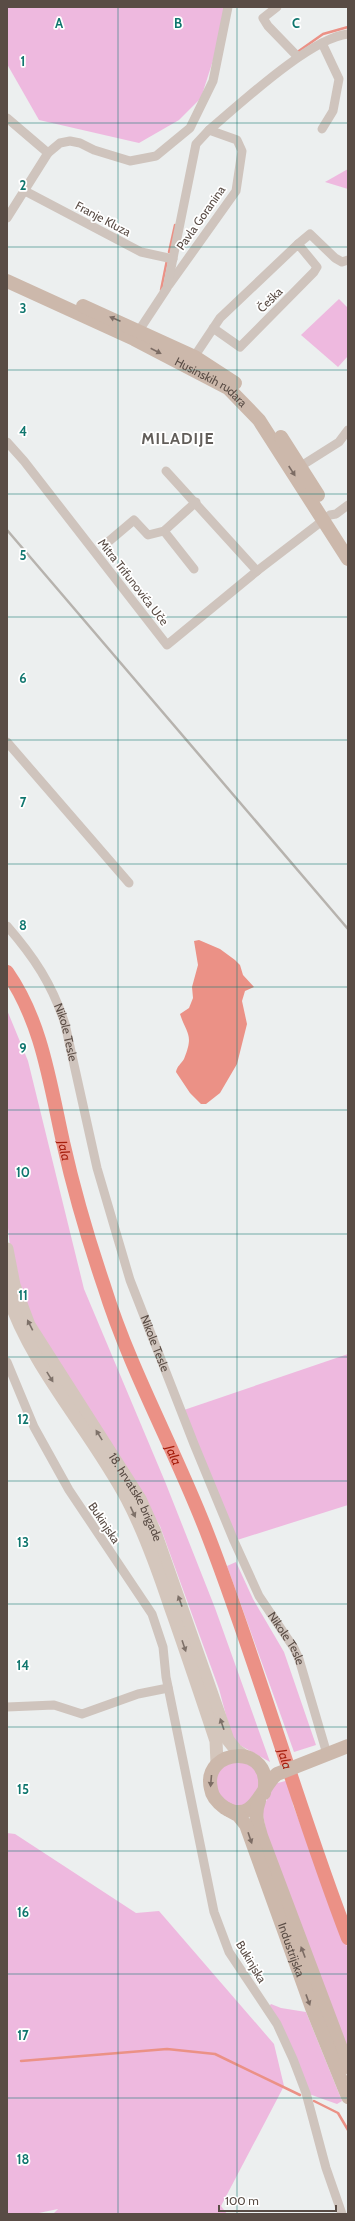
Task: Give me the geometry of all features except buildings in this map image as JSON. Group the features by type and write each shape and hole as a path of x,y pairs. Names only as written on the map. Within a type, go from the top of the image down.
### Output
{"main road":[{"name":"Husinskih rudara","path":"7,273 136,334 228,388 259,420 327,518 348,543"},
{"name":"Husinskih rudara","path":"7,281 195,357 235,382 267,417 301,466 348,559"},
{"name":"18. hrvatske brigade","path":"7,1249 14,1285 29,1325 143,1505 155,1532 183,1608 228,1740 236,1750 243,1755"},
{"name":"18. hrvatske brigade","path":"7,1293 26,1341 112,1474 127,1499 143,1534 169,1603 216,1741 218,1764"},
{"path":"276,1770 264,1766 243,1755 234,1755 225,1758 212,1771 210,1789 214,1797 227,1809 245,1810 262,1797 276,1770 290,1762 305,1761 348,1746"},
{"path":"257,1762 265,1776 262,1797"},
{"name":"Industrijska","path":"262,1797 256,1810 256,1819 261,1836 348,2067"},
{"name":"Industrijska","path":"227,1809 238,1815 246,1825 309,2002 348,2097"}],"street":[{"path":"7,218 48,153 60,143 70,140 130,161 156,156 190,128 213,81 228,7"},
{"path":"277,7 263,18 268,26 298,58"},
{"name":"Pavla Goranina","path":"167,288 196,144 209,130 298,58 335,36 348,34"},
{"path":"322,43 339,79 333,111 322,129"},
{"path":"7,118 48,153"},
{"name":"Pavla Goranina","path":"136,334 236,191 242,151 237,140 209,130"},
{"name":"Franje Kluza","path":"25,191 141,252 173,259"},
{"name":"Češka","path":"195,357 220,318 310,234 335,258 342,262 348,260"},
{"name":"Češka","path":"213,328 240,347 314,272 317,267 298,244"},
{"path":"301,466 339,442 348,430"},
{"name":"Mitra Trifunovića Uče","path":"7,442 29,467 167,645 257,571 327,518 348,505"},
{"path":"166,471 196,502 257,571"},
{"path":"194,569 164,531 196,502"},
{"name":"Mitra Trifunovića Uče","path":"108,542 134,520 148,535 164,531"},
{"path":"7,742 129,882"},
{"name":"Nikole Tesle","path":"7,926 30,952 58,1001 65,1024 97,1168 130,1280 231,1534 259,1596 294,1648 299,1659 327,1754"},
{"name":"Bukinjska","path":"7,1362 9,1374 34,1427 77,1505 152,1614 162,1647 168,1688 214,1912 229,1952 277,2024 293,2059 306,2094 326,2168 342,2214"},
{"path":"7,1707 54,1705 82,1714 138,1694 168,1688"}],"shaded area":[{"path":"7,7 230,7 201,98 179,120 139,143 39,120 7,64"},
{"path":"348,169 348,189 325,182"},
{"path":"339,299 348,308 348,356 338,367 301,335"},
{"path":"199,940 220,949 235,960 240,965 243,975 254,987 245,991 242,1001 247,1024 237,1064 220,1093 206,1104 201,1104 190,1093 176,1072 184,1059 189,1044 188,1035 180,1014 189,1008 193,998 192,987 198,965 194,941"},
{"path":"7,1010 28,1061 84,1289 166,1484 215,1608 270,1762 236,1743 231,1734 219,1689 160,1526 33,1324 11,1257 7,1218"},
{"path":"348,1354 348,1505 234,1541 181,1411"},
{"path":"236,1562 253,1599 284,1652 316,1745 294,1752 227,1566"},
{"path":"241,1759 260,1773 259,1796 238,1808 217,1797 216,1774 217,1770 225,1765"},
{"path":"289,1780 293,1805 348,1949 348,2055 270,1850 262,1810 274,1784"},
{"path":"7,1833 15,1834 136,1913 159,1911 274,2044 284,2086 221,2206 227,2214 53,2214 58,2209 34,2214 7,2214"},
{"path":"271,2004 281,2008 306,2012 342,2101 337,2104 306,2093 267,2009"}],"waterway":[{"path":"296,53 323,34 348,27"},
{"path":"169,252 175,225"},
{"path":"161,290 167,260"},
{"name":"Jala","path":"7,972 19,991 37,1032 49,1076 63,1142 77,1197 92,1251 115,1318 127,1350 196,1506 228,1588 329,1888 348,1938"},
{"path":"21,2061 167,2049 215,2054 300,2095"},
{"path":"314,2101 338,2113 348,2130"}],"railway":[{"path":"7,530 348,929"}],"district":[{"name":"MILADIJE","path":"178,438"}]}
